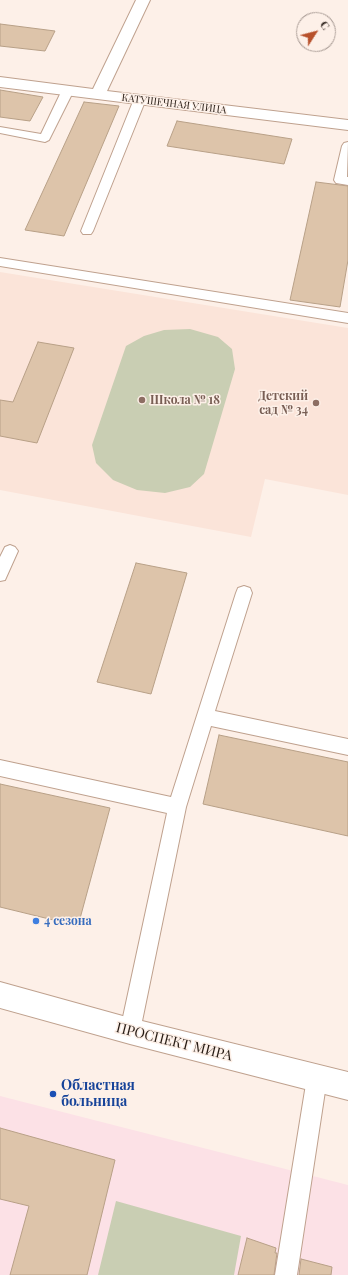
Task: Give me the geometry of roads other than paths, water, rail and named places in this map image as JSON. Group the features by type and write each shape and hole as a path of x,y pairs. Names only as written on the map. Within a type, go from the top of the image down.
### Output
{"street":[{"path":"98,94 143,0"},
{"name":"КАТУШЕЧНАЯ УЛИЦА","path":"0,82 348,125"},
{"name":"ПРОСПЕКТ МИРА","path":"0,995 130,1031 348,1086"}],"lane":[{"path":"0,130 45,138 68,90"},
{"path":"87,230 140,99"},
{"path":"348,146 340,180 348,181"},
{"path":"0,262 348,318"},
{"path":"0,574 10,550"},
{"path":"130,1031 178,807 244,593"},
{"path":"206,717 348,747"},
{"path":"0,768 178,807"},
{"path":"286,1275 317,1078"}],"place":[{"name":"Школа № 18","path":"142,400"},
{"name":"Детский сад № 34","path":"316,403"},
{"name":"4 сезона","path":"36,921"},
{"name":"Областная больница","path":"53,1094"}]}
